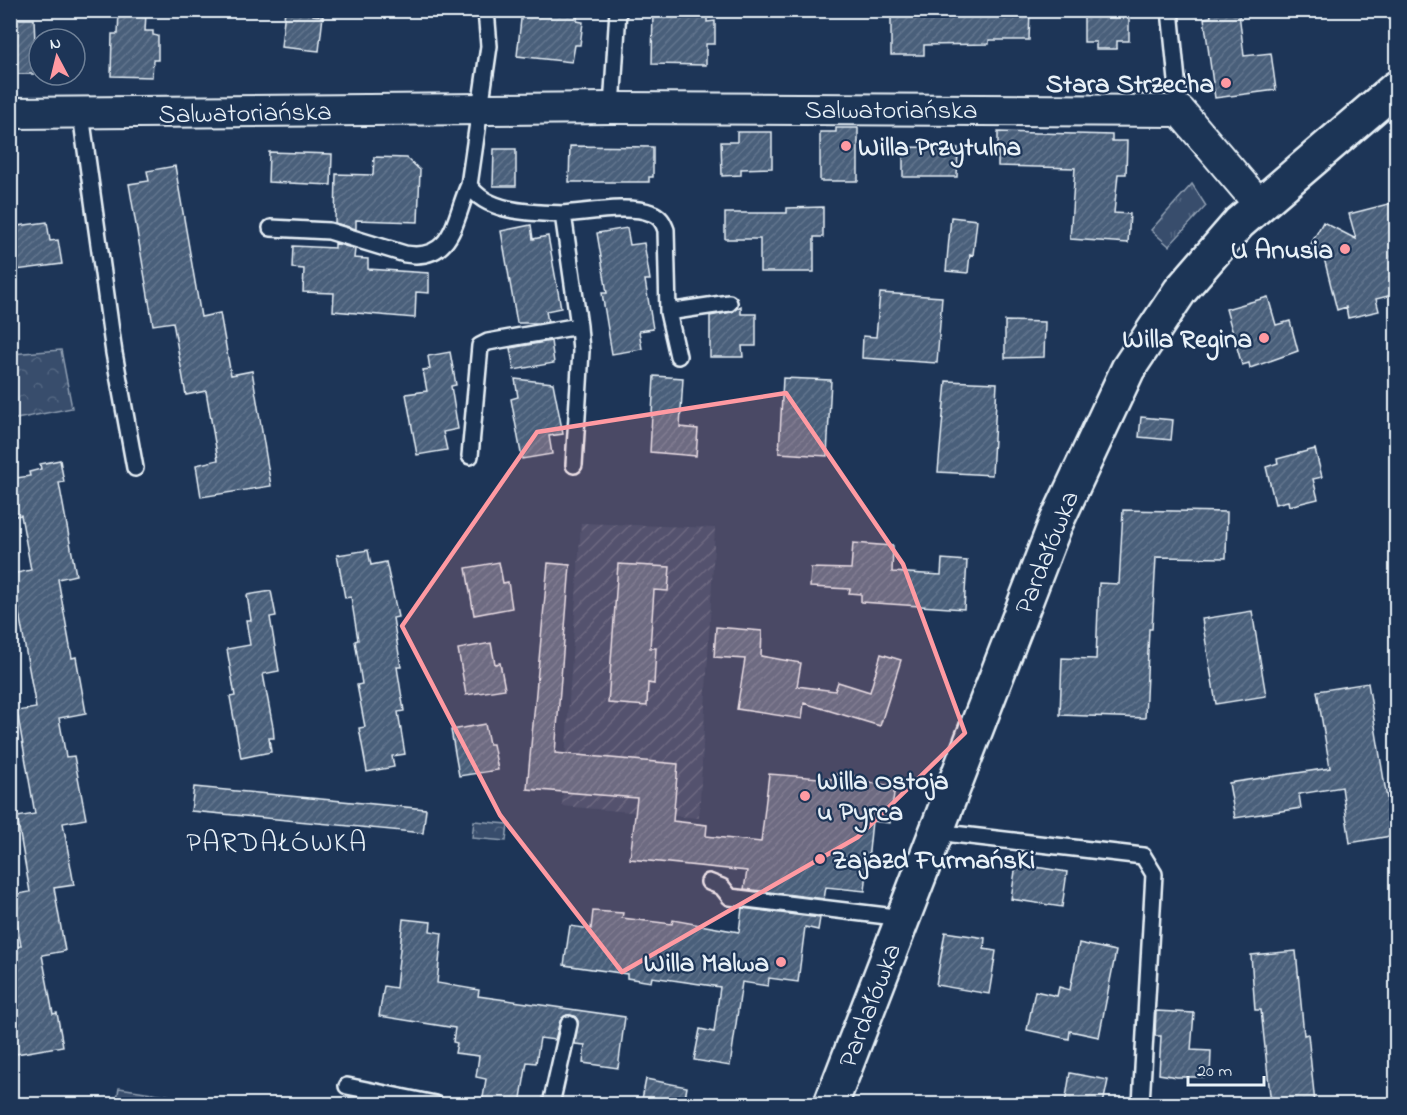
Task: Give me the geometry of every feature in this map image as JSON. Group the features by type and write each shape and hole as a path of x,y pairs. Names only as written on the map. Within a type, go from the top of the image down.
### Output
{"street":[{"name":"Pardałówka","path":"831,1104 1055,525 1114,396 1140,349 1179,291 1223,240 1259,204 1396,88"},
{"name":"Salwatoriańska","path":"10,113 612,108 1180,111"},
{"path":"1180,111 1259,204"}],"lane":[{"path":"271,228 329,231 417,256 443,246 451,234 469,185 489,46 486,10"},
{"path":"612,108 618,10"},
{"path":"1170,10 1180,111"},
{"path":"81,114 114,353 135,468"},
{"path":"469,185 483,201 502,207 561,214 634,210 651,212 662,220 666,230 669,312 678,356"},
{"path":"561,214 579,326 580,351 574,465"},
{"path":"669,312 729,303"},
{"path":"470,456 480,346 488,342 579,326"},
{"path":"938,830 1143,856 1154,874 1141,1104"},
{"path":"709,882 722,887 730,897 903,918"},
{"path":"551,1104 569,1024"},
{"path":"347,1086 435,1104"}],"highlighted area":[{"path":"786,393 903,564 965,733 858,837 622,972 500,815 402,626 537,432"}],"shaded area":[{"path":"581,523 715,528 699,818 562,806"}],"green space":[{"path":"1192,184 1206,206 1169,246 1151,230"},
{"path":"61,350 72,408 11,420 11,354"},
{"path":"474,821 508,824 506,841 472,838"},
{"path":"119,1088 225,1104 116,1104"}],"building":[{"path":"285,10 313,10 313,15 323,16 319,51 281,47"},
{"path":"522,10 578,10 577,21 583,22 580,45 575,45 572,62 517,56"},
{"path":"653,10 707,10 707,22 715,21 715,44 706,44 706,65 652,64"},
{"path":"891,10 1030,10 1029,40 989,40 989,44 924,45 924,55 891,55"},
{"path":"1084,10 1129,10 1129,41 1117,41 1117,49 1096,49 1096,42 1084,42"},
{"path":"1210,10 1232,10 1233,14 1239,13 1244,56 1271,53 1276,90 1215,98 1204,18 1211,17"},
{"path":"119,12 146,13 145,31 153,31 153,35 158,36 158,60 153,60 152,77 111,76 112,34 118,34"},
{"path":"10,19 34,19 34,27 27,27 27,74 10,74"},
{"path":"836,128 858,128 858,181 820,181 820,132 836,132"},
{"path":"737,132 772,132 772,168 741,169 741,175 722,176 721,142 737,142"},
{"path":"998,132 1112,135 1112,141 1127,141 1126,174 1118,174 1114,213 1130,214 1128,243 1070,239 1075,168 998,166"},
{"path":"570,146 653,147 653,177 649,177 649,182 569,182"},
{"path":"903,147 958,148 957,177 903,177"},
{"path":"494,149 516,149 516,186 493,186"},
{"path":"269,152 332,154 331,185 268,182"},
{"path":"374,157 407,158 420,170 418,222 356,220 356,229 335,223 336,174 373,175"},
{"path":"175,166 201,317 220,313 231,375 252,371 271,486 201,497 196,465 218,460 206,391 186,395 173,322 153,325 129,184 149,181 147,171"},
{"path":"1396,202 1396,294 1376,299 1379,311 1348,318 1346,307 1337,310 1322,250 1311,244 1323,222 1356,239 1349,214"},
{"path":"823,207 823,237 814,237 814,272 760,272 760,239 725,239 725,213 787,213 787,208"},
{"path":"951,217 977,220 973,255 970,254 968,273 946,271"},
{"path":"47,222 50,241 58,240 62,264 16,270 13,247 10,248 10,227"},
{"path":"531,225 533,239 548,236 561,308 546,311 548,322 517,323 501,231"},
{"path":"627,228 630,245 644,243 650,280 645,280 653,329 639,331 642,349 612,354 602,293 607,293 597,233"},
{"path":"335,243 355,249 354,258 368,259 368,269 429,273 429,293 416,292 415,318 333,311 334,293 303,292 304,269 292,268 293,246 335,248"},
{"path":"880,293 942,297 937,363 862,358 863,336 876,337"},
{"name":"Willa Regina","path":"1268,297 1276,325 1290,321 1298,351 1250,368 1249,363 1242,365 1226,309"},
{"path":"741,306 741,314 756,314 756,346 742,346 743,357 710,357 710,316 731,312"},
{"path":"1005,321 1045,322 1044,357 1005,358"},
{"path":"551,341 554,363 514,370 510,348"},
{"path":"450,352 456,385 451,386 458,429 443,432 447,450 417,455 406,394 427,391 423,370 430,369 428,356"},
{"path":"654,376 683,378 680,427 698,429 696,456 650,452"},
{"path":"783,378 831,380 827,456 779,453"},
{"path":"515,379 553,383 563,434 549,436 552,454 522,459 511,399 518,397"},
{"path":"946,381 997,383 992,475 938,472"},
{"path":"1141,417 1173,420 1171,440 1139,437"},
{"path":"1315,449 1322,477 1313,479 1318,499 1289,506 1288,501 1275,504 1266,467 1278,463 1277,459"},
{"path":"60,460 64,482 59,483 76,575 58,579 72,658 76,657 86,713 59,718 66,757 74,756 86,819 63,823 74,885 54,888 65,951 42,955 53,1014 57,1013 63,1046 10,1055 10,948 21,946 12,895 30,892 17,817 35,814 17,711 36,708 12,574 31,570 21,515 10,517 10,479 30,476 29,472 41,469 40,464"},
{"path":"1123,510 1227,512 1226,558 1156,557 1152,629 1149,629 1145,718 1060,715 1062,658 1096,659 1099,583 1119,584"},
{"path":"853,543 893,546 892,572 941,575 942,559 967,561 964,609 861,602 861,594 849,593 850,589 810,587 811,568 851,569"},
{"path":"368,550 371,565 386,562 398,617 393,618 401,667 397,667 404,711 398,712 405,754 392,756 394,767 367,772 359,728 365,727 357,685 362,684 355,641 358,640 351,597 345,598 337,555"},
{"path":"499,562 503,583 508,582 512,608 474,615 466,568"},
{"path":"548,563 570,565 555,753 678,764 673,821 707,825 706,836 761,842 769,774 833,779 834,774 863,777 862,782 895,786 890,823 872,821 865,891 826,887 824,899 744,889 747,871 630,859 637,798 527,789"},
{"path":"618,564 670,567 668,591 654,590 650,648 656,648 654,684 648,683 647,706 608,703"},
{"path":"271,591 276,616 270,617 279,671 263,674 274,738 269,738 271,752 241,758 230,697 235,696 227,649 250,645 246,620 251,620 247,595"},
{"path":"1252,611 1266,696 1216,704 1202,619"},
{"path":"716,627 762,631 761,656 801,663 797,686 835,691 838,682 870,692 881,654 901,660 880,726 804,703 802,719 737,709 745,659 714,657"},
{"path":"491,643 495,664 500,663 505,689 466,695 458,649"},
{"path":"1368,683 1388,805 1396,804 1396,835 1350,843 1342,787 1299,794 1301,808 1235,818 1229,783 1330,768 1317,691"},
{"path":"485,724 489,744 493,744 498,770 459,776 451,730"},
{"path":"194,787 426,809 423,833 191,811"},
{"path":"1016,864 1067,872 1062,907 1011,899"},
{"path":"742,908 820,918 818,930 805,927 798,982 769,978 768,986 742,982 730,1066 694,1060 700,1029 714,1032 720,987 652,977 651,982 627,978 627,974 564,965 570,926 591,929 593,911 623,913 622,918 672,924 673,920 739,932"},
{"path":"403,919 431,922 430,931 442,933 437,983 479,990 478,996 625,1017 618,1068 583,1063 585,1045 575,1044 578,1021 575,1016 567,1015 560,1021 555,1040 540,1038 536,1063 527,1062 520,1104 482,1104 486,1079 476,1077 479,1056 455,1053 457,1043 453,1042 455,1028 379,1016 384,986 396,988"},
{"path":"945,932 985,938 984,949 996,951 989,994 936,985"},
{"path":"1079,943 1116,951 1099,1037 1070,1031 1069,1039 1027,1030 1035,991 1057,996 1059,987 1070,990"},
{"path":"1296,951 1304,1035 1308,1034 1315,1104 1271,1104 1261,1010 1255,1010 1251,955"},
{"path":"1156,1011 1194,1013 1191,1050 1211,1051 1210,1077 1177,1077 1159,1074 1161,1036 1155,1036"},
{"path":"1070,1073 1108,1080 1103,1104 1065,1104"},
{"path":"646,1079 687,1087 684,1104 641,1104"}],"place":[{"name":"Stara Strzecha","path":"1226,83"},
{"name":"Willa Przytulna","path":"846,146"},
{"name":"U Anusia","path":"1345,249"},
{"name":"Willa Regina","path":"1264,338"},
{"name":"Willa Ostoja u Pyrca","path":"805,796"},
{"name":"Zajazd FurmańsKi","path":"820,859"},
{"name":"Willa Malwa","path":"781,962"}],"district":[{"name":"PARDAŁÓWKA","path":"277,841"}]}
